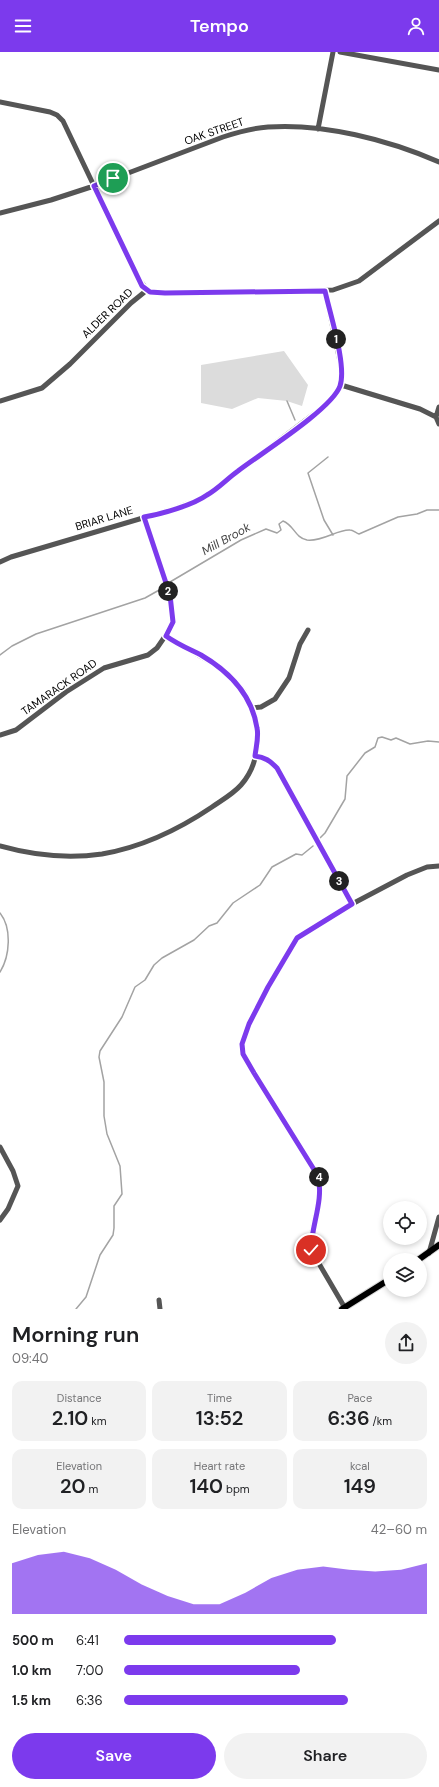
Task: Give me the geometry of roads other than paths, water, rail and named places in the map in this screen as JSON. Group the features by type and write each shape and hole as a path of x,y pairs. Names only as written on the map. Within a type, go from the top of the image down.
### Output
{"main road":[{"path":"429,1253 439,1245"},
{"path":"344,1308 383,1283"}],"street":[{"path":"318,129 333,52"},
{"path":"340,52 439,70"},
{"path":"0,102 37,109 57,115 68,129 137,276 146,290"},
{"name":"OAK STREET","path":"0,213 51,200 94,186 223,136 244,130 288,126 318,129 396,145 439,162"},
{"name":"ALDER ROAD","path":"0,401 42,388 70,364 146,290 150,292 165,293 325,291 341,288 359,281 439,222"},
{"name":"BRIAR LANE","path":"0,562 11,557 191,503 208,495 238,470 267,451 327,404 340,385 342,362 325,291"},
{"path":"340,385 420,409 436,417"},
{"path":"439,407 436,417 439,424"},
{"name":"TAMARACK ROAD","path":"0,735 16,730 66,692 104,668 148,654 157,648 166,636 173,622 170,595 144,517"},
{"path":"252,708 262,707 275,699 290,678 300,644 308,630"},
{"path":"0,846 31,852 81,856 123,849 152,840 187,824 230,794 241,784 246,777 255,756 258,730 252,708 244,692 224,671 201,655 180,646 166,636"},
{"path":"255,756 263,757 277,768 352,904"},
{"path":"344,1308 311,1250 311,1237 319,1198 320,1183 318,1176 243,1054 242,1044 249,1024 268,987 297,938 352,904 407,875 427,867 439,866"},
{"path":"0,1147 13,1171 18,1186 8,1209 0,1220"},
{"path":"429,1253 439,1217"},
{"path":"159,1300 160,1309"}],"waterway":[{"path":"287,401 295,420"},
{"path":"328,457 308,473 324,520 333,535"},
{"name":"Mill Brook","path":"170,582 241,540 266,529 277,533 281,530 279,524 283,521 290,525 303,539 313,540 345,530 351,530 359,534 398,517 417,514 427,510 439,510"},
{"name":"Mill Brook","path":"0,655 12,646 36,634 145,598 161,589"},
{"path":"319,839 325,833 345,799 347,776 365,753 375,747 378,738 382,737 391,740 396,738 410,744 428,741 439,742"},
{"path":"76,1309 86,1297 100,1255 113,1235 114,1206 122,1194 120,1166 107,1134 104,1116 104,1082 99,1057 100,1051 122,1017 135,987 145,980 154,965 162,958 194,940 209,926 217,923 233,903 260,885 272,867 296,854 302,855 313,846"},
{"name":"Mill Brook","path":"0,913 4,919 8,934 8,950 0,972"}]}
